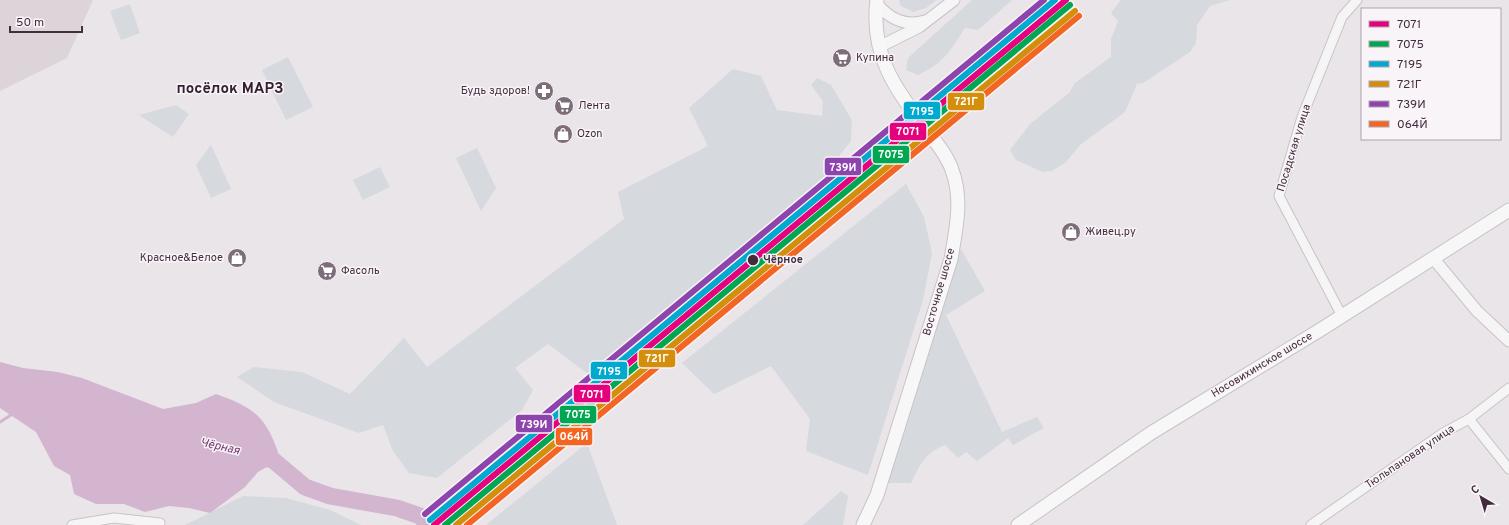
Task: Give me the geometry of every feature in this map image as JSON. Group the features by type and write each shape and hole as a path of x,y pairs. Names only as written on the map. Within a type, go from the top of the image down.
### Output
{"main road":[{"name":"Восточное шоссе","path":"863,525 873,505 951,259 957,224 958,200 952,168 895,87 885,66 879,47 876,20 877,2"},
{"name":"Носовихинское шоссе","path":"1018,525 1151,433 1342,316 1509,210"},
{"path":"869,525 873,505"}],"street":[{"path":"879,47 908,33 931,19 954,0"},
{"name":"Посадская улица","path":"1342,316 1279,196 1302,117 1342,17 1357,0"},
{"path":"877,2 884,12 895,20 908,24 931,19"},
{"path":"1433,258 1477,311 1509,341"},
{"name":"Тюльпановая улица","path":"1311,525 1443,433 1469,419 1509,388"},
{"path":"1469,419 1509,469"},
{"path":"72,525 114,518 160,523 159,525"}],"shaded area":[{"path":"0,0 93,0 67,58 0,91"},
{"path":"899,0 936,0 926,8 913,12 900,5"},
{"path":"972,0 1012,0 978,30 965,28 946,56 934,66 918,75 906,70 908,58"},
{"path":"1121,0 1230,0 1210,6 1197,25 1196,43 1190,52 1143,83 1137,84 1125,112 1080,145 1066,162 1052,171 1043,172 1016,160 1010,150 1030,124 1069,93 1075,83 1111,57 1111,39 1118,21 1111,13"},
{"path":"130,4 140,33 121,40 110,11"},
{"path":"288,57 313,107 286,120 262,70"},
{"path":"733,69 761,76 777,110 822,116 823,101 811,85 817,78 831,85 852,120 851,141 826,172 834,182 596,380 548,344 515,368 533,390 522,410 437,478 409,473 393,451 383,425 359,433 274,402 237,377 254,367 302,372 350,394 404,338 427,367 624,219 618,192 708,146 689,108"},
{"path":"176,105 189,114 173,137 139,115"},
{"path":"211,145 231,189 211,198 196,165"},
{"path":"477,148 496,188 481,211 456,158"},
{"path":"380,167 390,187 363,200 353,180"},
{"path":"906,184 924,217 932,253 923,300 868,475 806,451 810,419 771,366 714,394 682,363"},
{"path":"961,249 985,291 946,315 1002,432 1037,417 1044,428 1013,445 1008,438 977,461 966,452 958,458 945,445 938,448 924,460 911,483 886,483"},
{"path":"587,443 617,525 486,525"},
{"path":"841,491 848,496 843,525 803,525"},
{"path":"243,496 286,498 330,510 361,525 185,525"}],"water":[{"path":"0,362 23,368 58,372 82,378 163,409 196,403 216,394 239,403 256,414 268,429 278,452 270,465 258,472 245,487 210,513 189,508 169,506 145,512 124,504 96,504 74,494 70,475 54,466 36,432 0,408"}],"waterway":[{"path":"0,422 14,413"},
{"name":"Чёрная","path":"252,455 273,460 305,487 330,496 397,508 420,516 428,525"}],"transit line":[{"name":"739И","path":"425,514 1044,0"},
{"name":"7195","path":"430,520 1055,0"},
{"name":"7071","path":"434,525 1066,0"},
{"name":"7075","path":"445,525 1070,5"},
{"name":"721Г","path":"456,525 1075,11"},
{"name":"064Й","path":"467,525 1079,16"}],"place":[{"name":"Купина","path":"842,58"},
{"name":"Будь здоров!","path":"544,91"},
{"name":"Лента","path":"564,106"},
{"name":"Ozon","path":"563,134"},
{"name":"Живец.ру","path":"1071,232"},
{"name":"Красное&Белое","path":"237,258"},
{"name":"Чёрное","path":"753,260"},
{"name":"Фасоль","path":"327,271"}],"district":[{"name":"посёлок МАРЗ","path":"230,89"}]}
